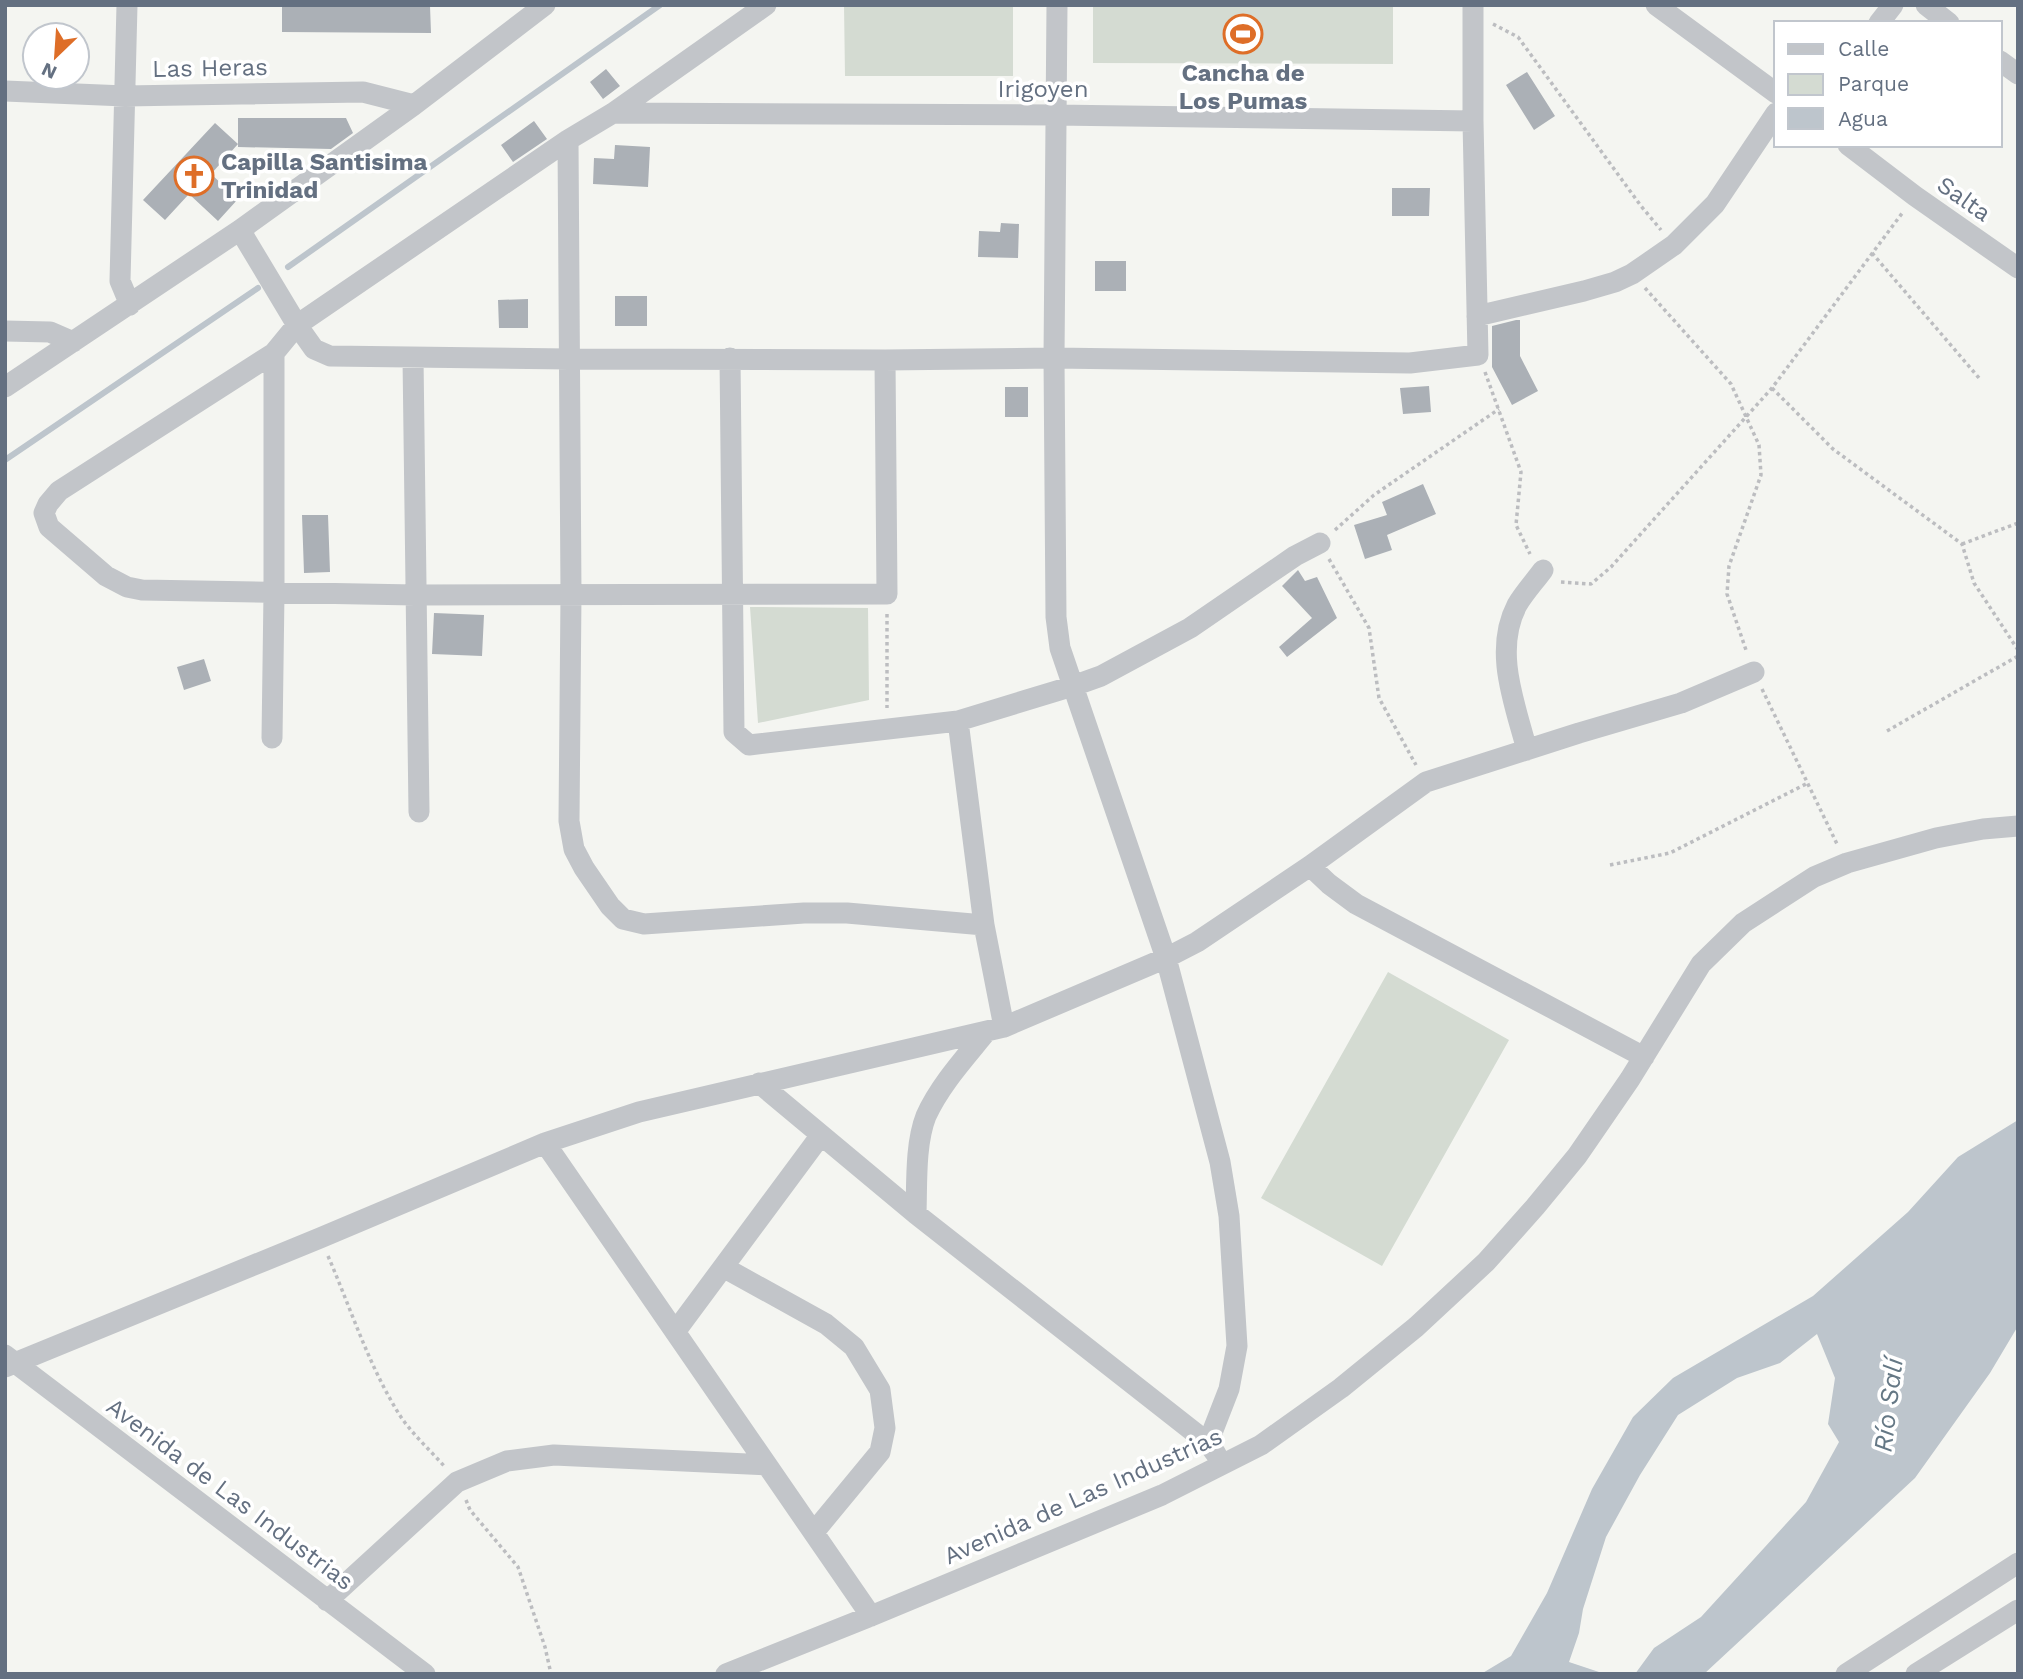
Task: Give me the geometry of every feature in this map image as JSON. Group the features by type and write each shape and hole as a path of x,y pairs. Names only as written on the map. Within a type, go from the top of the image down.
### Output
{"street":[{"path":"127,5 120,281 130,305"},
{"path":"5,387 240,230 545,5"},
{"path":"766,5 613,113 568,140 297,325 274,353 59,491 44,513 49,527 106,576 127,587 142,590 415,596 887,594 885,360"},
{"path":"1057,5 1054,358 1056,617 1060,648 1166,958 1220,1162 1229,1216 1237,1346 1229,1389 1208,1443"},
{"path":"1656,5 1774,92"},
{"path":"1881,21 1893,5"},
{"path":"1926,5 1946,21"},
{"path":"240,230 314,349 330,356 885,360 1054,358 1410,363 1478,355 1473,9"},
{"path":"2002,62 2018,74"},
{"name":"Las Heras","path":"5,91 125,96 363,92 414,104"},
{"name":"Irigoyen","path":"613,113 1055,115 1474,121"},
{"path":"1477,316 1584,291 1632,274 1674,245 1715,204 1774,116"},
{"path":"568,140 571,594 569,821 574,849 584,868 610,906 624,919 644,924 804,913 847,913 984,925"},
{"name":"Salta","path":"1851,147 2018,268"},
{"path":"5,331 50,332 73,341"},
{"path":"272,738 274,353"},
{"path":"413,358 419,812"},
{"path":"730,358 734,732 748,745 958,721 1073,686 1101,676 1190,628 1295,556 1320,543"},
{"path":"1527,750 1506,669 1507,636 1517,606 1543,570"},
{"path":"8,1362 320,1238 545,1143 639,1112 995,1030 1198,942 1310,866 1426,782 1681,703 1754,672"},
{"path":"916,1214 918,1165 925,1118 939,1093 995,1030 958,721"},
{"name":"Avenida de Las Industrias","path":"726,1674 1162,1495 1261,1445 1341,1388 1416,1327 1486,1262 1577,1156 1644,1057 1701,964 1743,923 1814,877 1847,863 1936,838 2018,826"},
{"path":"1310,866 1356,904 1644,1057"},
{"path":"759,1083 916,1214 1208,1443 1223,1464"},
{"path":"675,1332 821,1135"},
{"path":"545,1143 871,1616"},
{"path":"723,1267 826,1324 854,1347 880,1390 886,1428 880,1452 814,1532"},
{"name":"Avenida de Las Industrias","path":"8,1362 425,1674"},
{"path":"327,1601 457,1482 507,1461 554,1455 767,1465"},
{"path":"1846,1674 2018,1563"},
{"path":"1916,1674 2018,1610"}],"path":[{"path":"1473,9 1518,37 1641,206 1674,245"},
{"path":"1478,355 1521,472 1516,525 1533,562 1558,582 1591,584 1611,567 1772,388 1915,196"},
{"path":"1872,253 1979,378"},
{"path":"1632,274 1731,384 1759,445 1761,475 1729,566 1727,594 1754,672 1847,863"},
{"path":"1772,388 1833,449 1962,544 1974,583 2018,650"},
{"path":"1426,782 1379,698 1369,628 1320,543 1374,495 1499,409"},
{"path":"1962,544 2018,523"},
{"path":"887,594 887,728"},
{"path":"1886,731 2018,656"},
{"path":"1610,865 1670,853 1808,783"},
{"path":"320,1238 347,1299 369,1359 400,1416 457,1482 470,1510 518,1567 545,1647 551,1674"}],"green space":[{"path":"844,5 1013,5 1013,76 845,76"},
{"name":"Cancha de Los Pumas","path":"1093,5 1393,5 1393,64 1093,63"},
{"path":"750,607 868,608 869,700 758,723"},
{"path":"1388,972 1509,1040 1382,1266 1261,1198"}],"water":[{"name":"Río Salí","path":"2018,1120 2018,1326 1990,1373 1915,1478 1704,1674 1635,1674 1654,1648 1701,1617 1806,1502 1839,1442 1828,1424 1835,1378 1817,1334 1780,1363 1737,1378 1678,1415 1640,1475 1606,1537 1569,1662 1605,1674 1481,1674 1511,1656 1547,1593 1592,1489 1633,1417 1673,1378 1813,1296 1908,1212 1958,1157"}],"building":[{"path":"282,5 430,6 431,33 282,32"},
{"path":"606,69 620,86 603,99 590,82"},
{"path":"1527,72 1555,116 1534,130 1506,85"},
{"path":"238,118 346,118 353,133 331,149 238,147"},
{"path":"534,121 547,139 513,162 501,145"},
{"path":"215,123 238,144 211,174 238,199 218,221 189,194 165,220 143,200"},
{"path":"615,145 650,147 648,187 593,184 594,158 614,159"},
{"path":"1392,188 1430,188 1429,216 1392,216"},
{"path":"1001,223 1019,224 1018,258 978,257 979,231 1000,232"},
{"path":"1095,261 1126,261 1126,291 1095,291"},
{"path":"615,296 647,296 647,326 615,326"},
{"path":"528,299 528,328 499,328 498,300"},
{"path":"1520,320 1520,356 1538,391 1512,405 1492,367 1492,326"},
{"path":"1429,386 1431,412 1403,414 1400,388"},
{"path":"1005,387 1028,387 1028,417 1005,417"},
{"path":"1423,484 1436,514 1387,535 1392,550 1365,559 1354,525 1387,515 1382,502"},
{"path":"302,515 328,515 330,572 304,573"},
{"path":"1298,570 1305,581 1317,577 1337,618 1287,657 1279,647 1312,618 1282,586"},
{"path":"434,613 484,615 482,656 432,654"},
{"path":"204,659 211,681 184,690 177,667"}],"waterway":[{"path":"288,267 660,5"},
{"path":"5,460 258,288"}],"place":[{"name":"Cancha de Los Pumas","path":"1243,34"},
{"name":"Capilla Santisima Trinidad","path":"194,176"}]}
